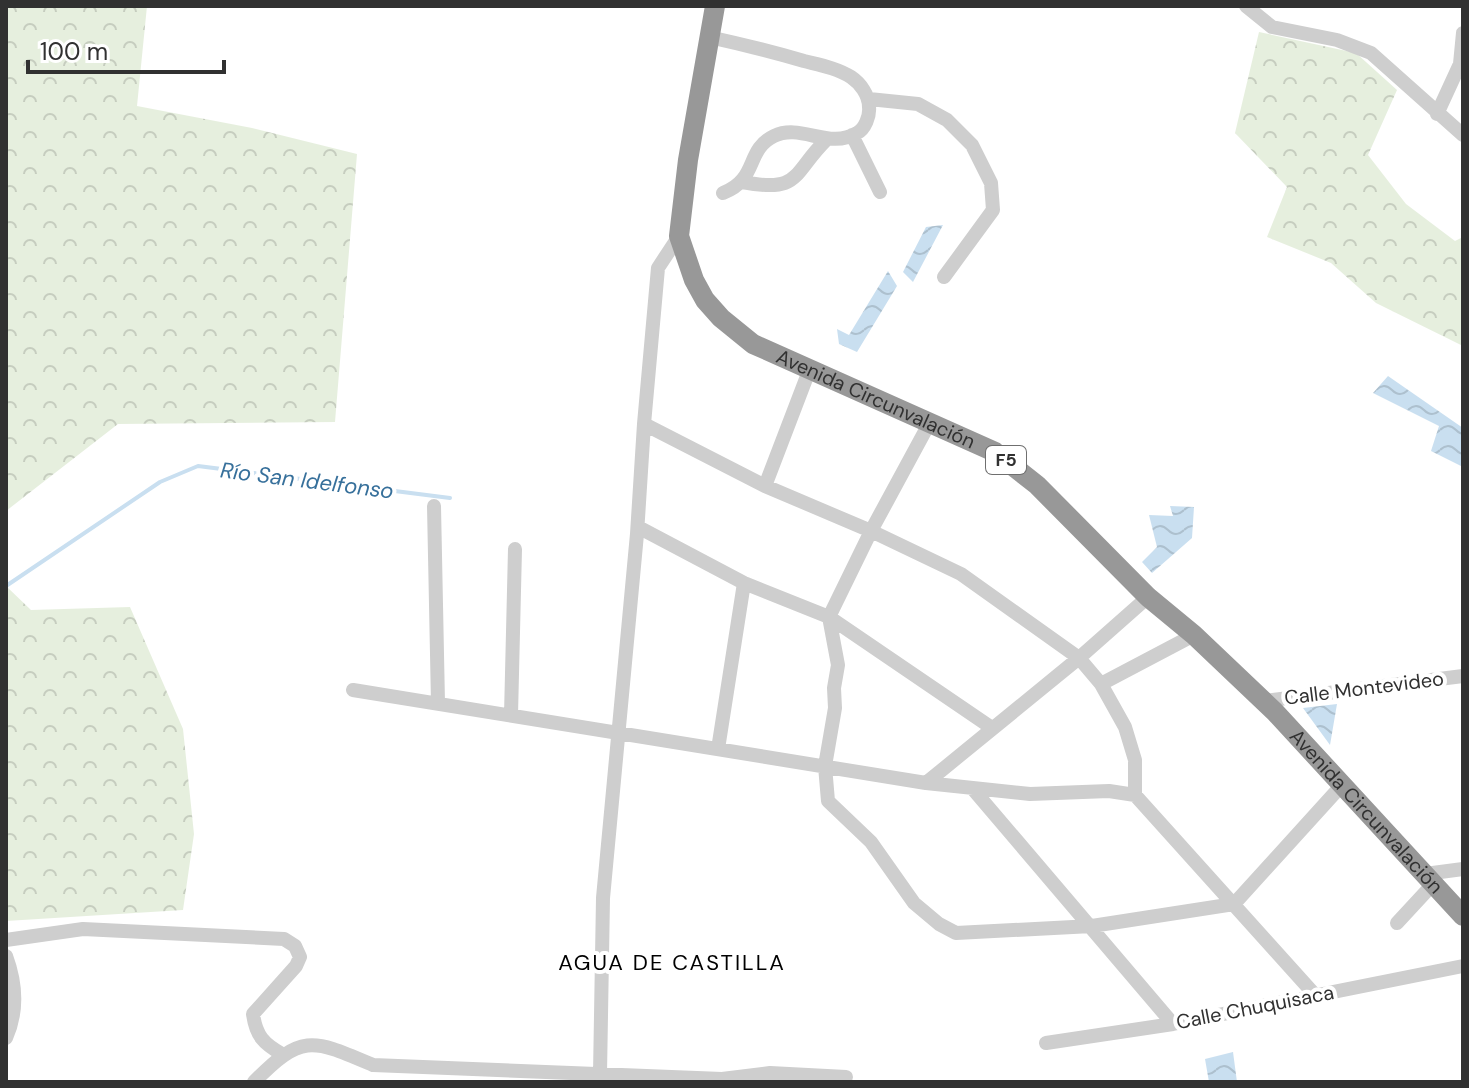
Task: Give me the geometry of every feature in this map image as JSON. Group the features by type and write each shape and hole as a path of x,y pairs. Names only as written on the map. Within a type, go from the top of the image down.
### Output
{"highway":[{"name":"Avenida Circunvalación","path":"715,6 688,160 679,236 694,280 721,318 753,344 995,452 1037,485 1148,597 1194,635 1264,701 1463,916"}],"street":[{"path":"1246,6 1272,27 1337,40 1371,53 1463,135"},
{"path":"1437,114 1460,64 1463,33"},
{"path":"709,37 839,71 854,79 869,99 870,114 860,132 843,139 826,140 787,131 770,138 757,150 742,182 723,193"},
{"path":"869,99 918,104 947,120 972,145 991,183 993,210 944,277"},
{"path":"852,135 880,192"},
{"path":"742,182 778,186 794,180 826,140"},
{"path":"600,1074 603,898 638,527 658,268 679,236"},
{"path":"765,486 809,371"},
{"path":"930,422 829,617 838,665 835,708 825,766 828,801 871,842 914,903 939,924 956,933 1092,926 1234,904 1342,785"},
{"path":"644,424 765,486 961,574 1079,658 1101,684 1129,738 1135,760 1135,795"},
{"path":"434,506 438,703"},
{"path":"638,527 744,583 829,617 992,728"},
{"path":"511,715 515,549"},
{"path":"718,749 744,583"},
{"path":"926,783 1079,658 1148,597"},
{"path":"1101,684 1194,635"},
{"name":"Calle Montevideo","path":"1264,701 1463,676"},
{"path":"353,690 926,783 1030,794 1109,791 1135,795 1315,995"},
{"path":"972,788 1173,1024"},
{"path":"1397,923 1430,878 1463,869"},
{"path":"6,940 83,929 284,939 295,946 300,957 296,966 253,1014 255,1029 265,1045 282,1054"},
{"path":"6,956 12,973 15,1006 6,1038"},
{"name":"Calle Chuquisaca","path":"1046,1043 1173,1024 1463,966"},
{"path":"254,1082 282,1054 300,1046 321,1045 373,1065 600,1074 625,1078 722,1080 770,1073 846,1077"}],"green space":[{"path":"6,6 147,6 137,106 252,128 357,154 335,422 118,424 6,511"},
{"path":"1259,32 1356,53 1397,90 1368,155 1406,204 1455,241 1463,237 1463,346 1376,303 1331,263 1267,237 1287,187 1235,133"},
{"path":"6,586 31,610 130,607 183,729 194,834 183,910 6,921"}],"water":[{"path":"943,225 913,282 903,272 926,227"},
{"path":"888,271 897,286 857,352 839,344 837,329 849,335"},
{"path":"1388,376 1463,428 1463,467 1431,451 1439,426 1373,393"},
{"path":"1170,506 1194,507 1192,538 1152,573 1142,562 1157,547 1149,515 1173,516"},
{"path":"1337,704 1330,745 1303,708"},
{"path":"1233,1052 1237,1082 1209,1082 1205,1059"}],"waterway":[{"name":"Río San Idelfonso","path":"6,586 160,482 198,466 450,498"}],"district":[{"name":"AGUA DE CASTILLA","path":"672,962"}]}
